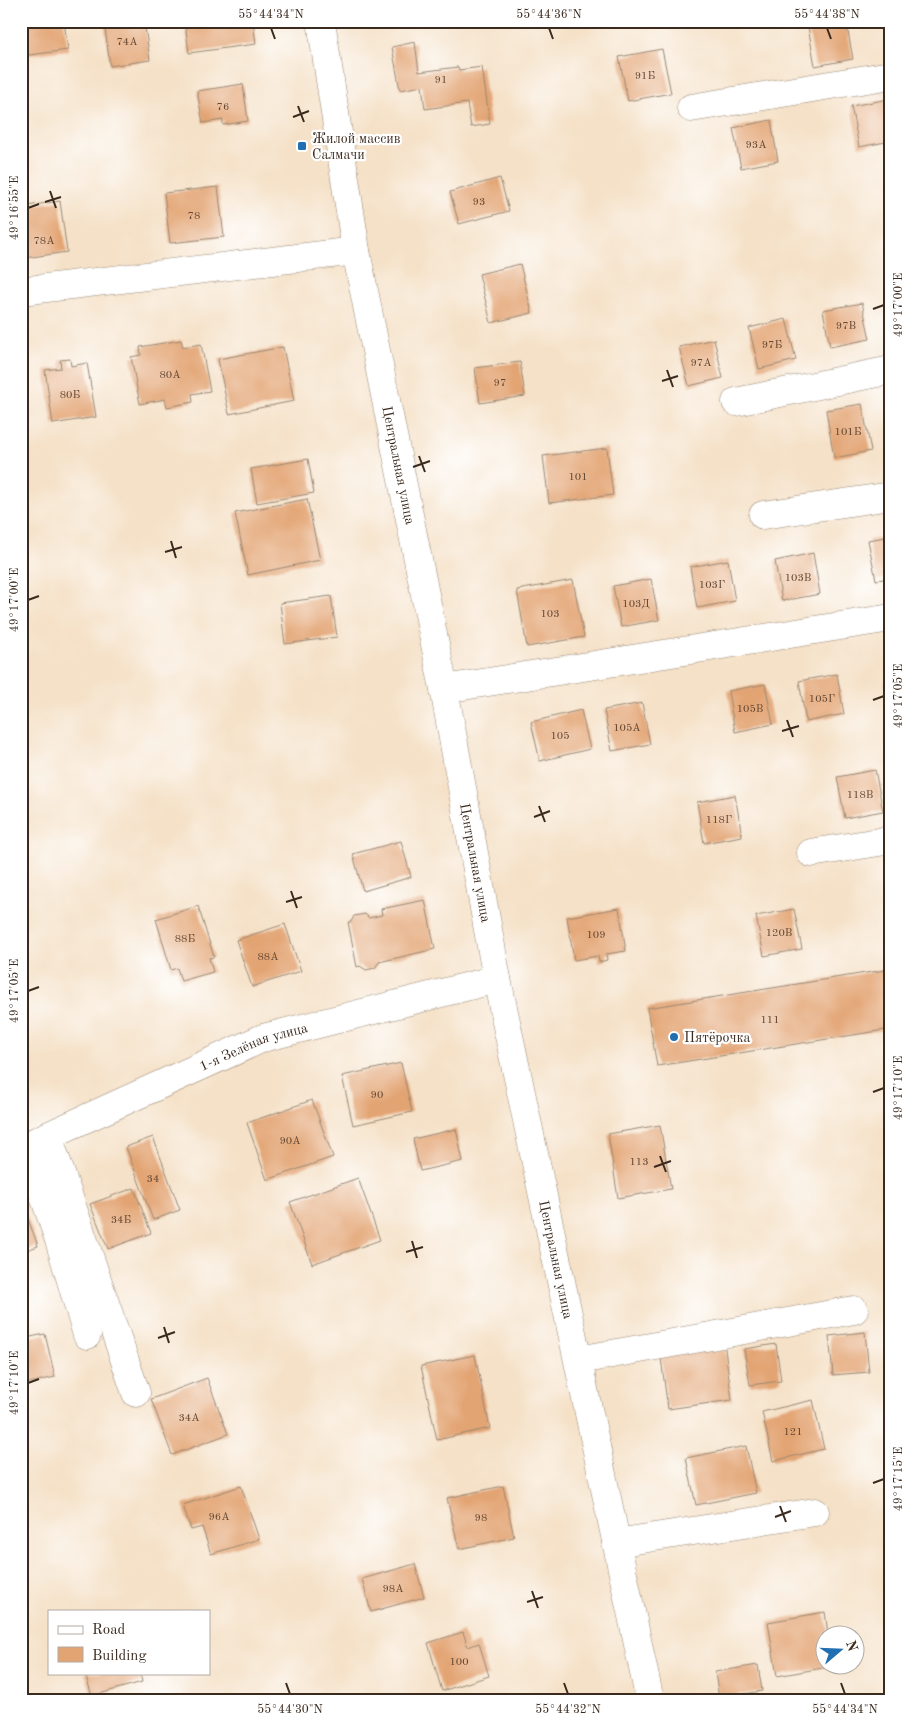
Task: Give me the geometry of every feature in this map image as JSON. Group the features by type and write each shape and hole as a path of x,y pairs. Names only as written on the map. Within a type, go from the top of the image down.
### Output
{"street":[{"name":"Центральная улица","path":"321,21 356,250 444,689 497,979 650,1701"},
{"path":"690,108 891,74"},
{"path":"21,292 356,250"},
{"path":"736,402 891,370"},
{"path":"763,515 891,496"},
{"path":"444,689 891,618"},
{"path":"811,853 891,840"},
{"name":"1-я Зелёная улица","path":"32,1143 263,1038 497,979"},
{"path":"32,1143 87,1335"},
{"path":"32,1143 136,1392"},
{"path":"578,1360 854,1310"},
{"path":"616,1543 815,1512"}],"building":[{"path":"21,21 64,21 68,50 21,56"},
{"path":"104,21 144,21 150,60 110,66"},
{"path":"175,21 253,21 256,44 189,53 185,23 176,24"},
{"path":"807,21 846,21 853,59 815,66"},
{"path":"415,42 419,72 458,67 459,70 482,67 490,124 471,127 467,103 425,109 422,86 400,90 392,47"},
{"path":"662,49 671,93 628,101 619,57"},
{"path":"243,84 248,121 223,125 223,120 203,123 197,91"},
{"path":"889,99 891,107 891,141 859,147 851,106"},
{"path":"771,120 778,161 741,168 733,128"},
{"path":"500,178 509,211 459,224 450,192"},
{"path":"218,187 224,237 170,243 164,193"},
{"path":"60,201 67,252 25,258 21,229 21,207"},
{"path":"520,264 532,313 491,323 479,274"},
{"path":"862,303 870,339 830,347 823,310"},
{"path":"786,319 796,360 759,369 749,328"},
{"path":"714,339 723,378 689,386 679,347"},
{"path":"181,340 183,347 201,344 210,391 192,394 193,402 167,407 165,399 140,404 131,357 141,355 140,347"},
{"path":"283,347 294,401 229,414 218,359"},
{"path":"70,359 71,366 87,363 96,417 53,424 45,370 61,368 60,360"},
{"path":"520,362 525,396 480,403 475,368"},
{"path":"862,404 871,451 834,458 826,410"},
{"path":"607,448 613,495 549,503 543,456"},
{"path":"308,459 314,493 257,503 251,469"},
{"path":"307,499 320,560 248,575 235,513"},
{"path":"891,536 891,578 876,580 868,540"},
{"path":"813,553 820,594 782,601 775,561"},
{"path":"728,560 735,601 697,608 690,567"},
{"path":"651,579 659,620 621,627 613,586"},
{"path":"573,580 584,637 527,647 517,590"},
{"path":"331,596 337,637 285,644 280,603"},
{"path":"837,674 844,714 806,722 799,681"},
{"path":"891,680 891,707 890,707 885,682"},
{"path":"765,684 773,724 735,732 728,691"},
{"path":"642,703 650,744 612,751 604,710"},
{"path":"581,710 590,749 540,761 531,722"},
{"path":"875,770 883,811 845,818 837,777"},
{"path":"735,795 742,836 704,843 697,802"},
{"path":"401,841 411,877 363,891 353,854"},
{"path":"425,900 435,949 379,962 375,968 366,970 360,966 357,967 348,922 351,922 354,916 365,914 369,918 382,915 381,909"},
{"path":"198,906 214,957 209,958 213,972 181,981 177,968 171,970 156,919"},
{"path":"619,908 626,951 606,954 607,960 599,962 598,956 574,960 567,917"},
{"path":"794,909 802,949 764,956 756,916"},
{"path":"285,924 301,971 252,987 236,940"},
{"path":"891,969 891,1029 657,1066 647,1008"},
{"path":"401,1063 412,1112 353,1125 342,1076"},
{"path":"312,1100 333,1157 267,1180 247,1123"},
{"path":"660,1125 671,1189 618,1198 608,1134"},
{"path":"456,1129 463,1161 420,1171 413,1139"},
{"path":"153,1137 180,1210 153,1220 126,1147"},
{"path":"358,1178 380,1240 312,1264 290,1202"},
{"path":"134,1188 151,1233 108,1249 90,1204"},
{"path":"21,1200 38,1246 21,1252"},
{"path":"865,1332 869,1372 833,1375 829,1336"},
{"path":"45,1334 55,1377 21,1385 21,1339"},
{"path":"724,1342 732,1400 668,1409 660,1351"},
{"path":"776,1344 781,1381 750,1385 744,1349"},
{"path":"475,1355 490,1428 437,1440 421,1366"},
{"path":"207,1378 228,1434 172,1455 151,1399"},
{"path":"813,1400 824,1449 773,1461 762,1412"},
{"path":"746,1446 756,1493 696,1505 686,1458"},
{"path":"241,1486 259,1539 211,1554 202,1527 191,1530 183,1505"},
{"path":"503,1486 514,1537 459,1549 447,1498"},
{"path":"415,1564 424,1597 371,1612 362,1579"},
{"path":"825,1612 827,1624 814,1624 814,1670 777,1676 768,1622"},
{"path":"463,1632 468,1647 479,1643 489,1676 442,1691 428,1643"},
{"path":"758,1665 762,1691 719,1698 715,1672"},
{"path":"85,1674 140,1674 142,1682 92,1696"}],"place":[{"name":"Жилой массив Салмачи","path":"302,146"},
{"name":"Пятёрочка","path":"674,1037"}]}
